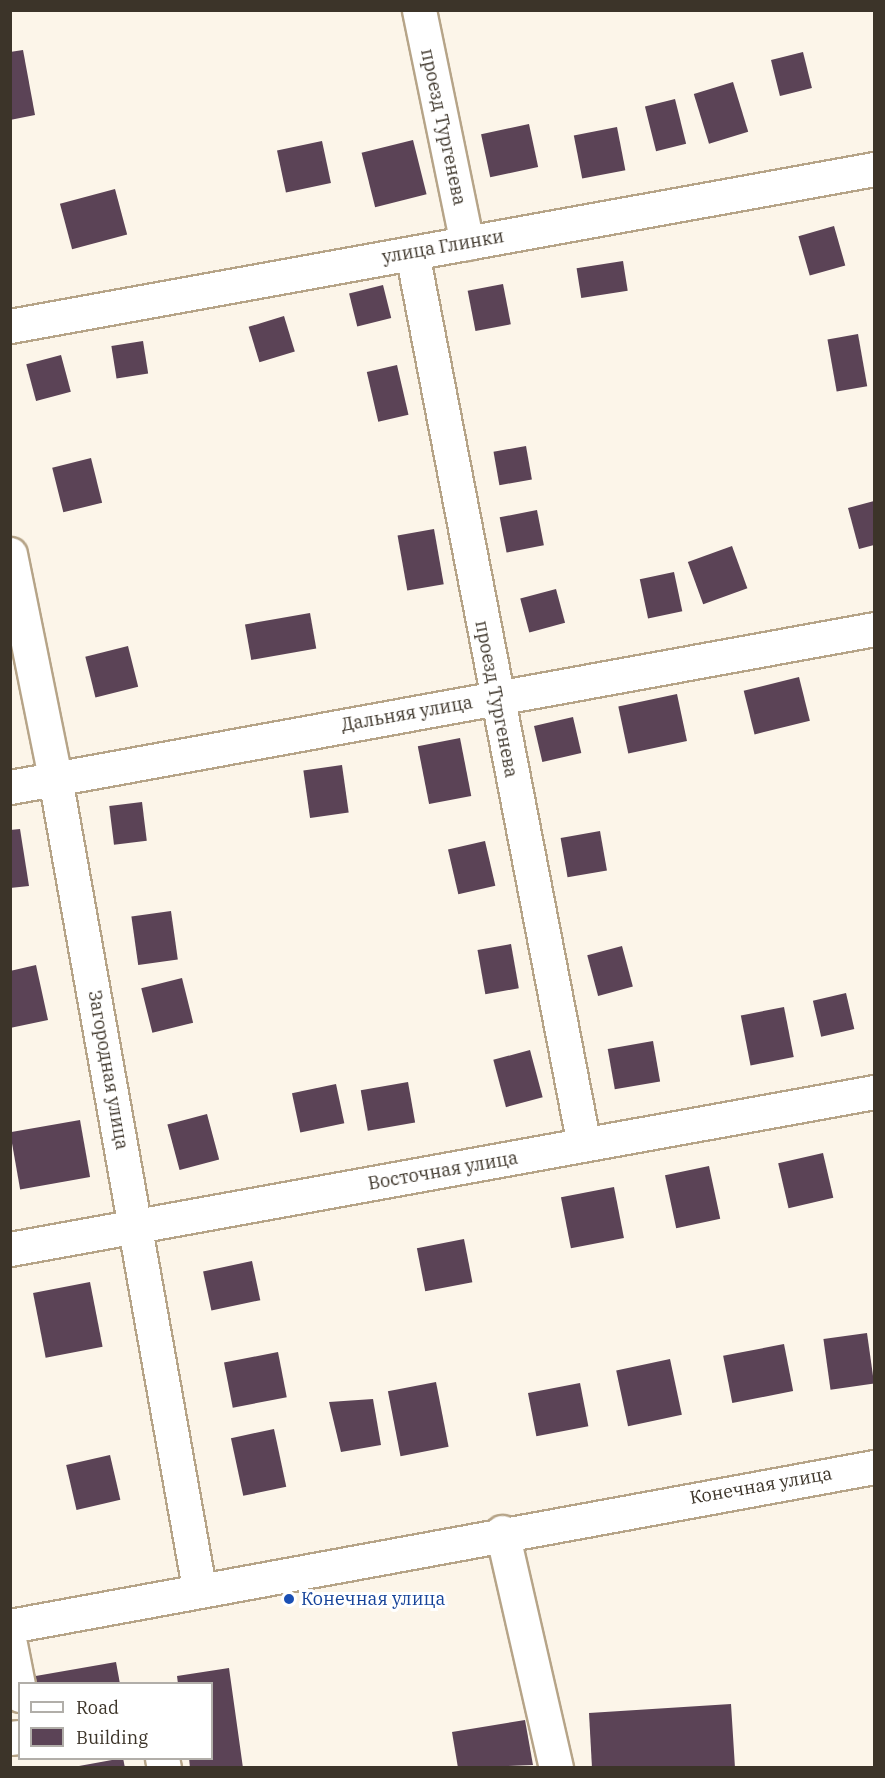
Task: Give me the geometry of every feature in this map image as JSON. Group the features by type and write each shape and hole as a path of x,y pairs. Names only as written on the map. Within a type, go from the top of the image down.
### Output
{"street":[{"name":"проезд Тургенева","path":"419,10 467,243"},
{"name":"улица Глинки","path":"10,326 874,169"},
{"name":"проезд Тургенева","path":"412,253 495,698 584,1145"},
{"name":"Загородная улица","path":"10,554 55,778 199,1588"},
{"name":"Дальняя улица","path":"10,787 874,629"},
{"name":"Восточная улица","path":"10,1250 874,1092"},
{"name":"Конечная улица","path":"10,1626 199,1588 502,1532 874,1467"},
{"path":"502,1532 556,1767"},
{"path":"10,1644 18,1685"}],"building":[{"path":"23,50 35,115 10,120 10,52"},
{"path":"803,52 812,88 780,96 771,60"},
{"path":"733,82 748,132 709,144 694,94"},
{"path":"675,99 686,144 656,151 645,106"},
{"path":"529,124 538,167 490,177 481,134"},
{"path":"617,127 625,170 582,179 574,135"},
{"path":"413,140 427,194 375,207 362,153"},
{"path":"322,141 331,183 286,193 277,151"},
{"path":"115,189 127,234 72,249 60,204"},
{"path":"834,226 845,265 810,276 798,236"},
{"path":"623,261 628,291 581,298 577,268"},
{"path":"503,284 511,324 475,331 468,291"},
{"path":"383,285 391,318 357,326 349,293"},
{"path":"284,316 295,351 259,362 249,327"},
{"path":"858,334 867,386 837,392 827,339"},
{"path":"143,341 148,374 117,379 111,346"},
{"path":"61,355 71,392 36,401 26,364"},
{"path":"397,365 408,415 378,422 367,372"},
{"path":"526,446 532,479 499,485 494,452"},
{"path":"91,458 102,503 63,512 52,468"},
{"path":"874,501 874,545 859,549 848,508"},
{"path":"537,510 544,545 507,553 500,517"},
{"path":"434,529 444,584 407,591 398,535"},
{"path":"732,546 747,588 703,604 688,562"},
{"path":"674,572 682,611 648,618 640,579"},
{"path":"556,589 565,623 529,632 520,599"},
{"path":"310,613 316,648 251,660 245,624"},
{"path":"128,646 138,687 95,697 85,657"},
{"path":"799,677 810,721 755,734 744,691"},
{"path":"677,694 687,741 628,753 618,706"},
{"path":"573,717 581,753 542,762 534,726"},
{"path":"460,738 471,796 429,804 418,746"},
{"path":"342,765 349,813 310,818 303,770"},
{"path":"142,802 147,841 114,845 109,806"},
{"path":"20,829 29,886 10,888 10,830"},
{"path":"600,831 607,870 568,877 561,838"},
{"path":"485,841 495,886 458,894 448,850"},
{"path":"171,911 178,960 138,965 131,917"},
{"path":"511,944 519,988 485,994 478,950"},
{"path":"622,946 633,987 598,996 587,955"},
{"path":"36,965 48,1020 10,1028 10,971"},
{"path":"182,978 193,1023 152,1033 141,988"},
{"path":"846,993 854,1029 821,1037 813,1001"},
{"path":"784,1007 794,1057 751,1065 741,1015"},
{"path":"653,1041 660,1081 615,1089 608,1049"},
{"path":"530,1050 543,1097 506,1107 493,1060"},
{"path":"408,1082 415,1122 368,1131 361,1090"},
{"path":"336,1084 344,1123 300,1132 292,1093"},
{"path":"207,1114 219,1159 180,1170 167,1125"},
{"path":"80,1120 90,1177 20,1189 10,1132"},
{"path":"823,1153 833,1198 789,1208 778,1163"},
{"path":"709,1166 720,1219 676,1228 665,1175"},
{"path":"614,1187 624,1238 571,1248 561,1197"},
{"path":"464,1239 472,1282 425,1291 417,1248"},
{"path":"252,1261 260,1300 211,1311 203,1271"},
{"path":"90,1282 103,1347 46,1358 33,1293"},
{"path":"867,1333 874,1384 831,1390 823,1339"},
{"path":"784,1344 793,1391 732,1403 723,1356"},
{"path":"278,1352 287,1397 233,1408 224,1362"},
{"path":"670,1359 682,1415 628,1426 616,1370"},
{"path":"436,1382 449,1447 400,1456 388,1391"},
{"path":"580,1383 588,1426 536,1436 528,1393"},
{"path":"373,1399 381,1445 341,1452 329,1402"},
{"path":"274,1429 286,1487 243,1496 231,1438"},
{"path":"110,1455 120,1500 77,1510 66,1465"},
{"path":"116,1662 120,1682 31,1682 30,1677"},
{"path":"229,1668 243,1768 190,1768 189,1760 213,1760 213,1682 178,1682 177,1676"},
{"path":"731,1704 735,1768 592,1768 589,1713"},
{"path":"525,1720 533,1765 458,1768 452,1732"},
{"path":"123,1760 125,1768 79,1768 79,1766"}],"place":[{"name":"Конечная улица","path":"289,1599"}]}
